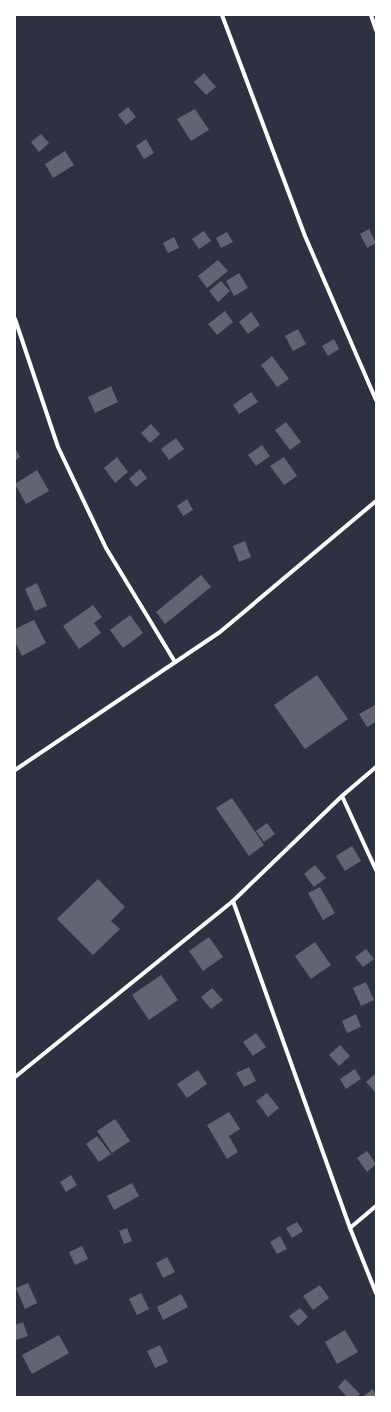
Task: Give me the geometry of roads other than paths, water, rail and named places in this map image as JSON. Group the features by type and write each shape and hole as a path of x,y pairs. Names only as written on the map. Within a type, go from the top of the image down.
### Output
{"street":[{"path":"222,15 306,236 376,400"},
{"path":"371,15 376,30"},
{"path":"15,319 58,447 106,548 175,662"},
{"path":"15,770 220,632 376,501"},
{"path":"15,1077 233,901 342,796 376,767"},
{"path":"342,796 376,870"},
{"path":"233,901 350,1228 376,1292"},
{"path":"350,1228 376,1206"}]}
